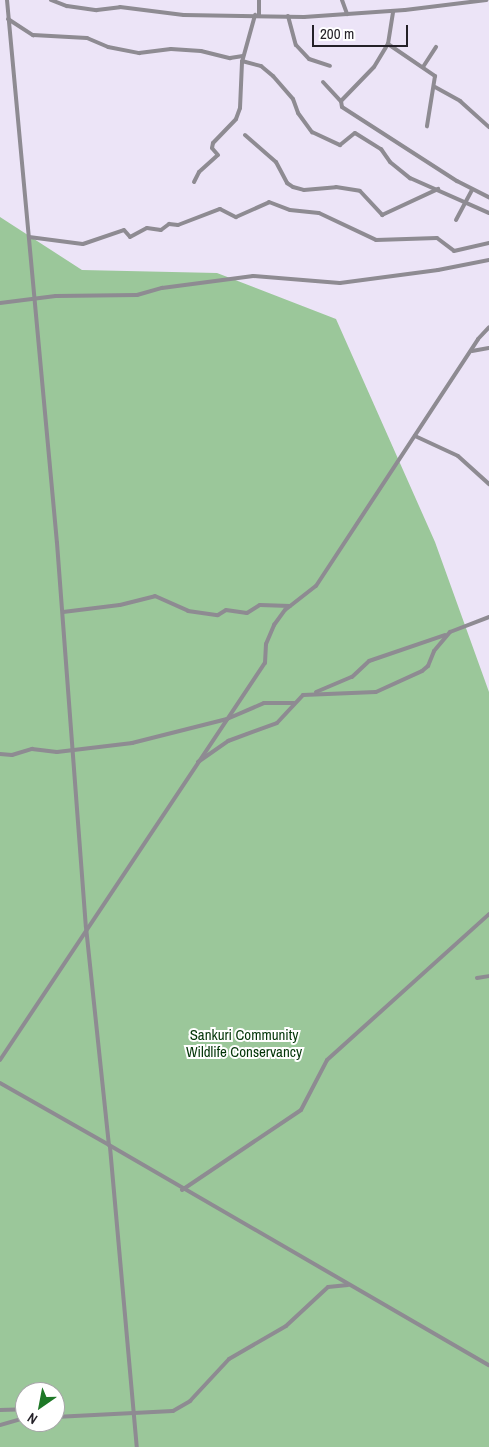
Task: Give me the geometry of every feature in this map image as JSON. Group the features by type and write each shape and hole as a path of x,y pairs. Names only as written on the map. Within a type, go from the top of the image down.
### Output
{"street":[{"path":"6,0 29,237 74,750 86,927 109,1146 137,1447"},
{"path":"51,0 67,6 98,10 120,8 143,12 257,16 393,11 486,0"},
{"path":"194,182 199,172 218,155 212,148 213,143 236,119 240,108 243,58 257,16 258,0"},
{"path":"342,0 347,14"},
{"path":"0,9 7,8"},
{"path":"341,101 374,67 388,44 393,11"},
{"path":"288,16 296,45 309,59 330,66"},
{"path":"8,19 33,35 87,38 116,49 139,53 171,49 209,52 230,58 243,58 261,66 274,76 293,100 310,131 340,145 356,134 381,149 390,162 410,178 438,188 465,203 489,213"},
{"path":"388,44 436,76 427,126"},
{"path":"423,67 436,47"},
{"path":"323,82 341,101 342,107 472,190 489,197"},
{"path":"435,87 460,101 489,127"},
{"path":"245,135 276,162 287,183 293,187 304,190 336,187 360,191 382,215 438,188"},
{"path":"456,220 472,190"},
{"path":"29,237 83,244 124,230 130,237 147,228 161,230 169,224 178,225 220,209 236,217 269,202 290,210 319,213 376,240 437,238 454,251 489,243"},
{"path":"0,303 56,296 137,296 162,288 253,276 340,283 438,270 489,260"},
{"path":"0,1060 86,927 265,663 270,632 290,606 316,586 489,327"},
{"path":"471,352 489,348"},
{"path":"415,436 458,456 489,484"},
{"path":"62,612 120,605 155,596 188,612 218,615 226,610 247,613 260,605 290,606"},
{"path":"315,693 352,677 369,661 447,635 489,617"},
{"path":"197,763 228,741 277,723 303,695 315,693 360,695 385,688 426,669 434,651 447,635"},
{"path":"0,754 12,755 32,749 57,752 132,744 227,719 264,703 294,703"},
{"path":"182,1190 301,1110 327,1060 489,914"},
{"path":"478,978 489,976"},
{"path":"0,1083 489,1366"},
{"path":"65,1417 164,1414 182,1406 229,1359 286,1326 328,1287 350,1286"},
{"path":"0,1410 15,1409"},
{"path":"0,1425 15,1421"}],"green space":[{"name":"Sankuri Community Wildlife Conservancy","path":"0,217 82,270 217,273 336,319 435,542 489,692 489,1447 0,1447"}]}
